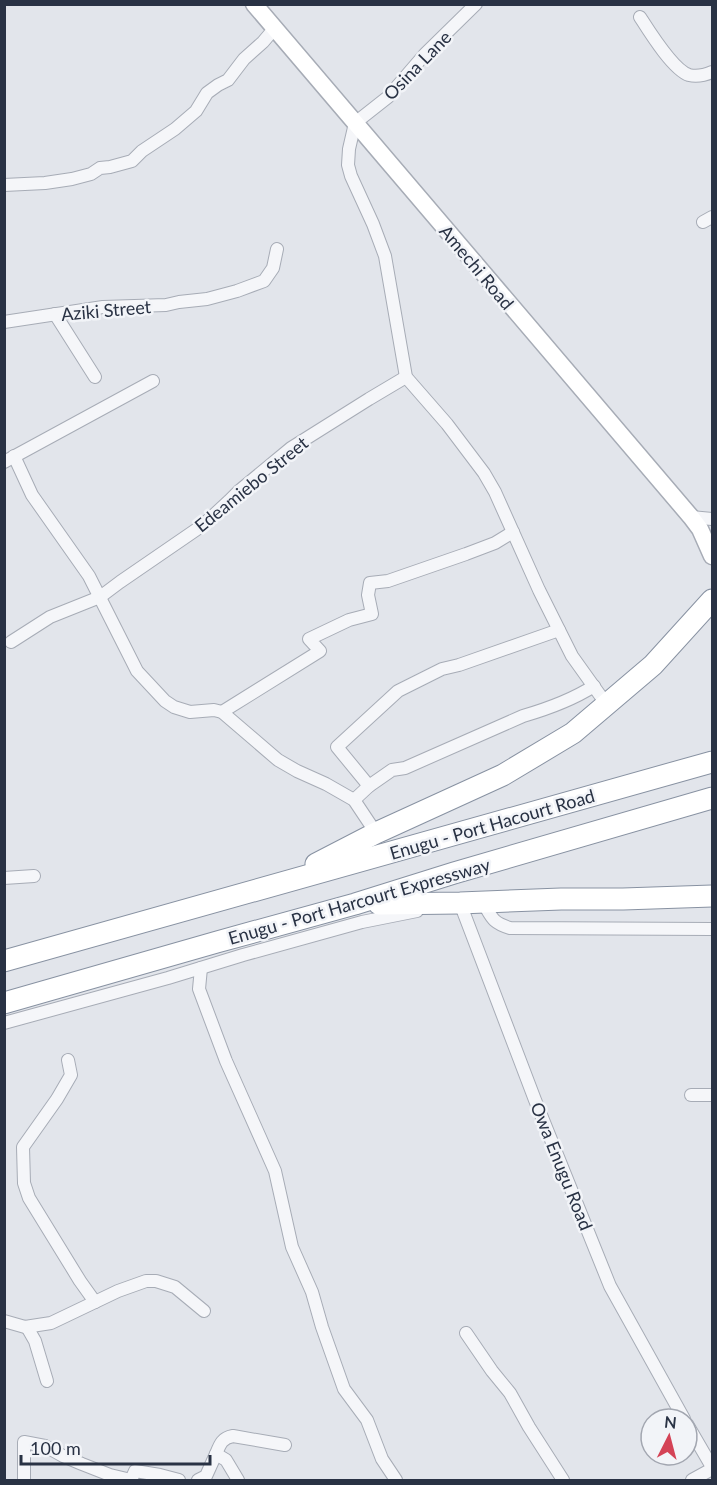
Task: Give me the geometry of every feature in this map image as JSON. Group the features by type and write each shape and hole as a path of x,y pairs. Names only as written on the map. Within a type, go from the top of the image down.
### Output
{"highway":[{"path":"4,962 271,886 376,833 503,775 573,733 607,705 653,665 712,600"},
{"name":"Enugu - Port Hacourt Road","path":"271,886 712,762"},
{"name":"Enugu - Port Harcourt Expressway","path":"4,1003 355,904 712,798"},
{"path":"355,904 712,896"}],"main road":[{"name":"Amechi Road","path":"254,4 704,526 712,556"}],"street":[{"name":"Osina Lane","path":"355,123 388,96 425,54 476,4"},
{"path":"640,17 673,63 684,73 698,76 712,72"},
{"path":"4,185 72,179 91,174 100,168 132,161 196,111 207,93 228,80 244,59 274,29"},
{"path":"355,123 348,165 385,256 406,377 447,424 484,473 572,656 607,705"},
{"name":"Aziki Street","path":"4,322 103,307 166,305 207,299 237,291 264,281 273,268 277,249"},
{"path":"55,314 94,377"},
{"name":"Edeamiebo Street","path":"11,642 50,617 100,597 203,525 238,490 291,448 406,377"},
{"path":"153,381 10,459 32,495 89,576 137,671 165,701 174,707 190,712 214,710 222,712 278,759 354,800 376,833"},
{"path":"222,712 320,651 309,639 349,620 372,614 368,595 370,583 388,581 466,554 495,543 513,532"},
{"path":"369,786 337,747 398,691 442,669 559,630"},
{"path":"354,800 392,770 405,768 444,752 523,716 539,712 579,695 594,686"},
{"path":"4,878 34,876"},
{"path":"482,902 498,924 510,928 712,929"},
{"path":"4,1023 362,922 460,903"},
{"name":"Owa Enugu Road","path":"460,903 535,1100 610,1286 677,1407"},
{"path":"201,968 199,989 226,1061 275,1171 292,1247 312,1292 344,1389 367,1419 382,1459 396,1480"},
{"path":"68,1060 71,1075 23,1147 24,1183 29,1198 95,1302"},
{"path":"691,1095 712,1095"},
{"path":"4,1321 27,1327 51,1323 117,1291 146,1281 156,1281 175,1287 204,1311"},
{"path":"27,1327 35,1341 47,1382"},
{"path":"466,1333 510,1393 529,1428 563,1480"},
{"path":"238,1480 221,1457 221,1441 233,1436 285,1445"},
{"path":"24,1480 24,1442 45,1446 110,1475 131,1480 135,1471 179,1480"},
{"path":"692,1480 712,1468 699,1445"},
{"path":"198,1480 206,1476 221,1457"}]}
